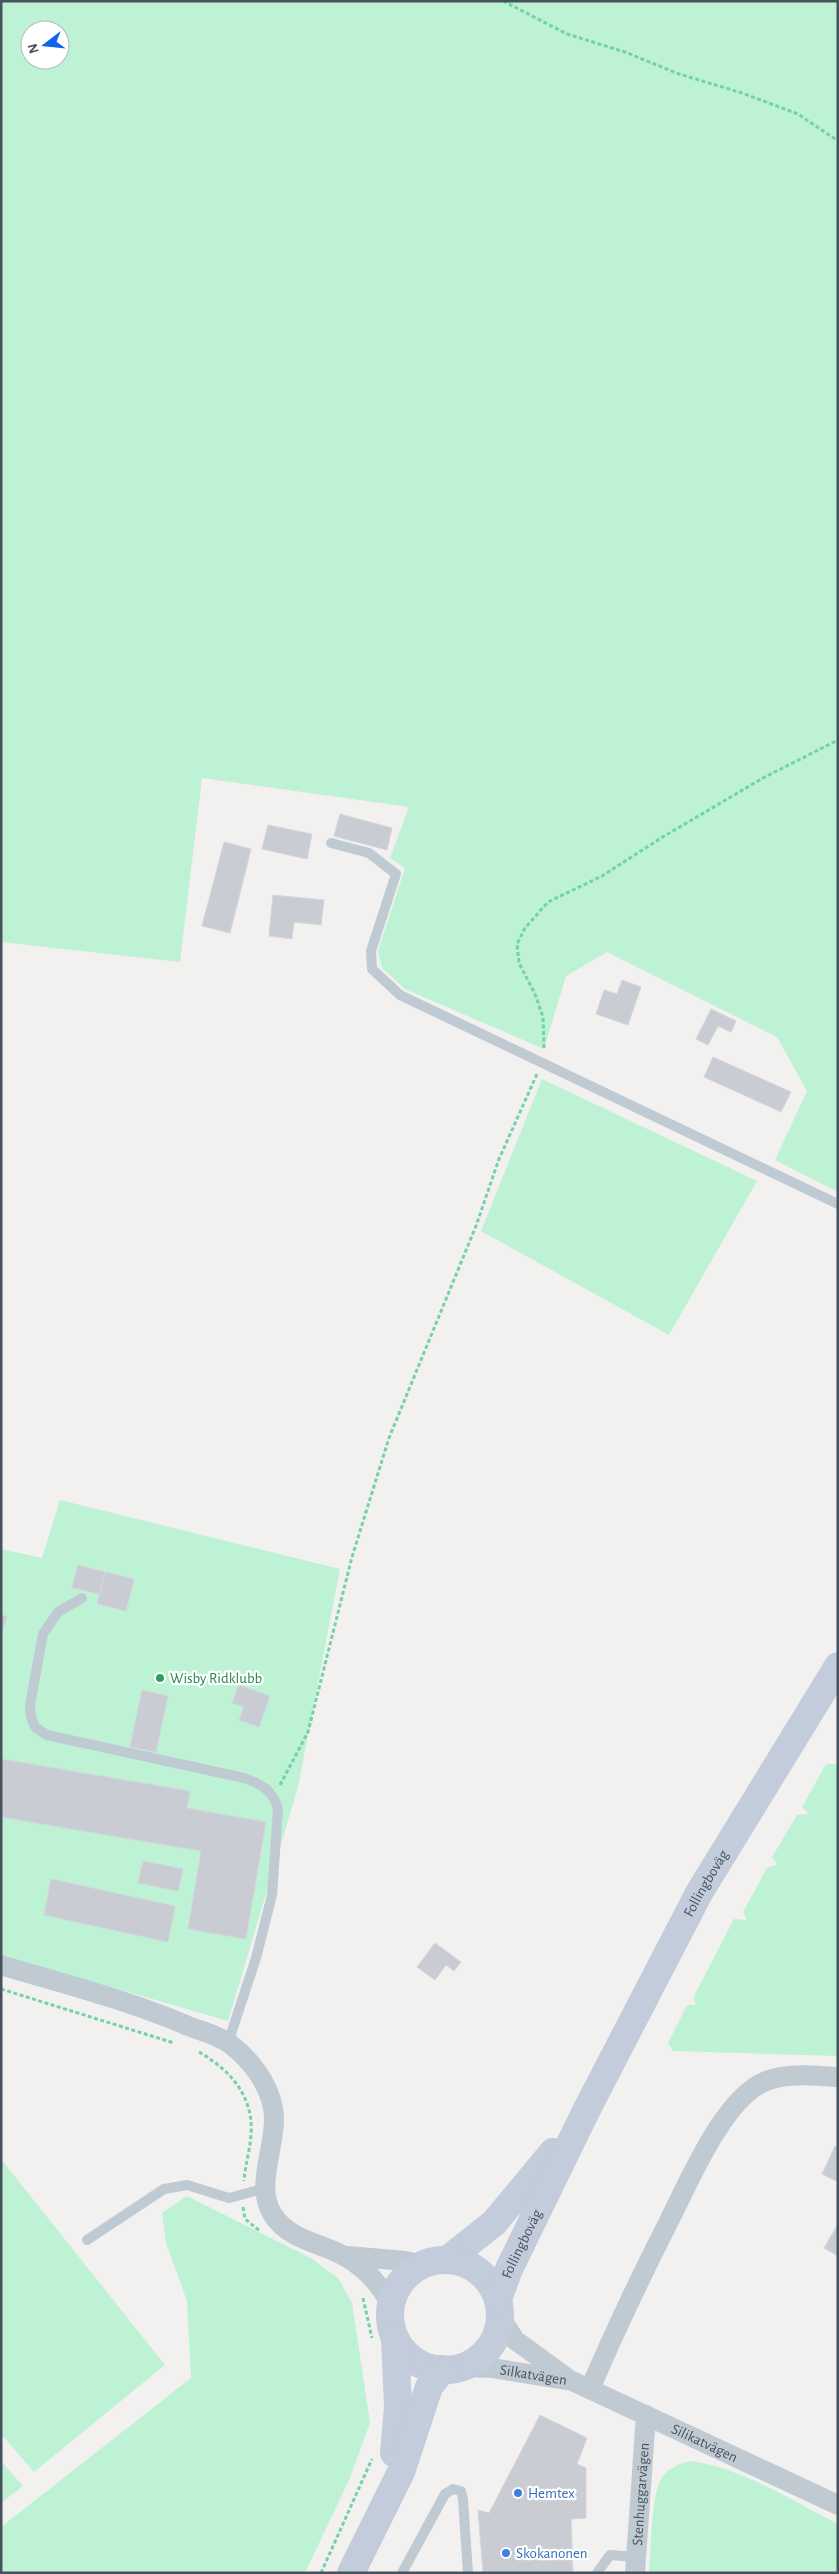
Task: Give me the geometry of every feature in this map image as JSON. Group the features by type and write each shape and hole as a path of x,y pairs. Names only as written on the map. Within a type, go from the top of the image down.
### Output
{"main road":[{"name":"Follingboväg","path":"499,2308 509,2269 587,2109 699,1893 838,1666"},
{"name":"Follingboväg","path":"434,2262 494,2223 587,2109"},
{"path":"351,2573 383,2511 407,2456 429,2387 452,2368 474,2361 486,2351 494,2339 499,2308 492,2286 482,2274 462,2262 434,2262 410,2273 400,2284 391,2304 391,2321 384,2342 397,2436 383,2511"},
{"path":"384,2342 418,2362 452,2368"}],"street":[{"path":"1,1965 153,2011 228,2042 258,2072 271,2099 274,2130 266,2188 268,2204 274,2216 293,2234 344,2256 368,2272 391,2304"},
{"path":"590,2389 623,2313 708,2144 727,2117 749,2092 766,2081 793,2075 838,2077"},
{"path":"344,2256 434,2262"},
{"name":"Silkatvägen","path":"499,2308 515,2340 570,2380"},
{"name":"Silkatvägen","path":"452,2368 492,2368 570,2380"},
{"name":"Silikatvägen","path":"570,2380 838,2505"},
{"name":"Stenhuggarvägen","path":"636,2565 646,2415"}],"lane":[{"path":"331,843 369,853 396,874 371,952 372,969 400,995 542,1060 838,1204"},
{"path":"82,1598 58,1612 43,1634 30,1705 30,1717 35,1727 47,1734 244,1778 262,1784 273,1796 278,1808 272,1894 256,1958 228,2042"},
{"path":"87,2240 164,2189 188,2185 229,2198 243,2196 266,2188"},
{"path":"402,2573 445,2494 453,2489 461,2492 468,2573"},
{"path":"597,2573 597,2569 610,2555 636,2565"}],"path":[{"path":"504,1 567,34 625,52 679,74 742,93 798,114 838,141"},
{"path":"273,1796 295,1759 308,1732 352,1557 388,1438 476,1226 499,1159 528,1098 542,1060 544,1049 543,1017 535,994 519,962 517,944 525,928 548,902 602,876 661,838 763,778 838,740"},
{"path":"1,1990 180,2045"},
{"path":"196,2050 219,2063 236,2080 246,2101 250,2117 251,2134 243,2196 245,2219 262,2232"},
{"path":"360,2292 384,2342"},
{"path":"321,2573 374,2454"}],"green space":[{"path":"1,1 838,1 838,1192 775,1160 807,1091 777,1037 607,952 566,976 544,1049 405,989 382,968 378,951 405,868 390,858 409,807 202,778 180,962 1,942"},
{"path":"542,1079 757,1181 669,1335 481,1231"},
{"name":"Wisby Ridklubb","path":"60,1500 340,1569 298,1787 228,2021 1,1955 1,1549 42,1558"},
{"path":"826,1764 838,1764 838,2056 673,2051 668,2043 687,2005 696,2005 693,1998 734,1919 747,1920 743,1912 767,1868 777,1864 772,1857 797,1815 809,1814 802,1807"},
{"path":"1,2159 165,2365 34,2472 1,2434"},
{"path":"187,2196 311,2258 338,2278 352,2303 370,2423 350,2478 305,2573 1,2573 1,2527 191,2378 187,2301 166,2243 162,2213"},
{"path":"1,2461 23,2486 1,2503"},
{"path":"690,2461 728,2470 766,2486 838,2524 838,2573 649,2573 653,2511 658,2487 661,2479 670,2469"}],"building":[{"path":"340,814 392,828 387,850 334,836"},
{"path":"268,825 312,834 307,859 262,849"},
{"path":"224,842 251,849 230,933 202,926"},
{"path":"273,895 324,900 321,925 294,922 292,939 269,936"},
{"path":"622,980 641,987 628,1025 596,1014 604,990 617,994"},
{"path":"711,1009 736,1021 731,1032 718,1026 708,1045 696,1039"},
{"path":"713,1057 791,1092 781,1112 704,1077"},
{"path":"78,1565 105,1572 99,1594 72,1588"},
{"path":"105,1572 134,1579 126,1611 97,1604"},
{"path":"1,1615 7,1616 1,1636"},
{"path":"239,1685 270,1696 259,1727 239,1720 244,1707 232,1703"},
{"path":"142,1690 168,1696 156,1752 130,1747"},
{"path":"1,1759 190,1791 187,1808 266,1822 246,1939 188,1929 201,1851 1,1817"},
{"path":"143,1861 183,1869 178,1891 138,1883"},
{"path":"51,1879 175,1906 168,1942 44,1915"},
{"path":"435,1943 461,1962 454,1971 446,1965 435,1980 417,1967"},
{"path":"835,2146 838,2147 838,2182 822,2174"},
{"path":"838,2224 838,2256 824,2248"},
{"path":"540,2415 587,2438 577,2464 586,2468 586,2518 571,2519 573,2573 483,2573 478,2510 489,2513"}],"place":[{"name":"Wisby Ridklubb","path":"160,1678"},
{"name":"Hemtex","path":"518,2493"},
{"name":"Skokanonen","path":"506,2553"}]}
